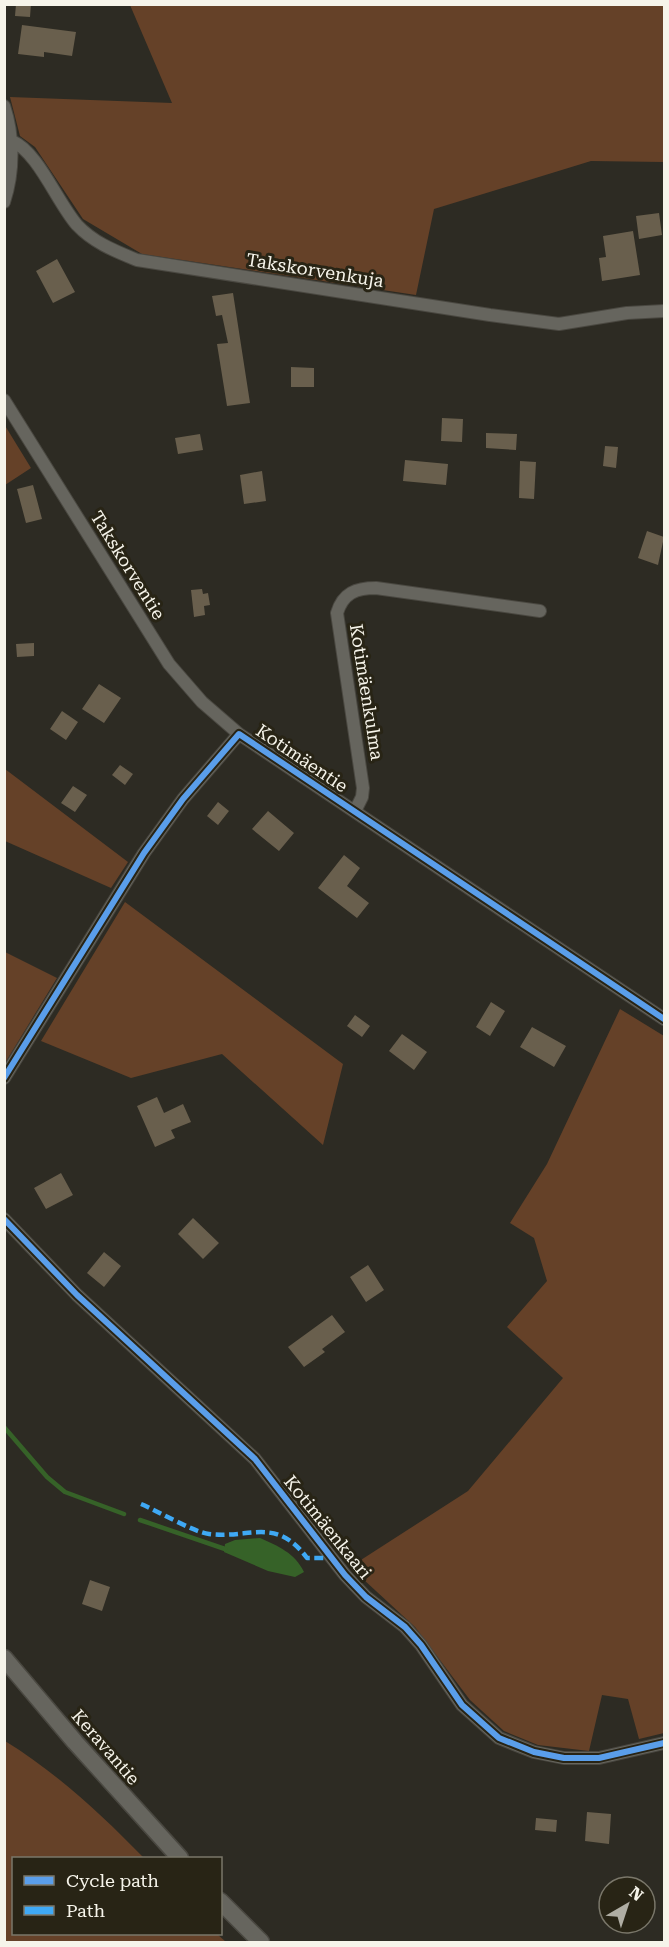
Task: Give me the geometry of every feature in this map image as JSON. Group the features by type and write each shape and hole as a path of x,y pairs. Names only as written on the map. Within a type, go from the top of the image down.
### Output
{"main road":[{"name":"Keravantie","path":"4,1658 75,1742 179,1857"},
{"path":"222,1903 261,1942"}],"street":[{"path":"4,106 12,141 9,187 4,202"},
{"name":"Takskorvenkuja","path":"12,141 30,153 78,225 105,248 137,260 558,324 664,311"},
{"name":"Takskorventie","path":"4,400 169,664 202,702 239,734"},
{"name":"Kotimäenkulma","path":"355,811 362,797 363,788 337,613 348,593 359,588 376,588 540,611"},
{"name":"Kotimäentie","path":"4,1078 144,853 183,798 239,734 664,1018"},
{"name":"Kotimäenkaari","path":"4,1219 77,1295 255,1459 345,1575 366,1597 405,1627 421,1645 462,1705 499,1738 534,1752 564,1758 598,1758 664,1743"}],"shaded area":[{"path":"130,5 664,5 664,162 591,161 434,209 416,295 142,254 83,219 35,147 20,136 10,97 172,103"},
{"path":"4,424 31,468 5,485 4,485"},
{"path":"5,769 128,862 111,888 5,841"},
{"path":"125,902 343,1064 323,1145 222,1054 131,1078 41,1041"},
{"path":"5,952 57,978 5,1063"},
{"path":"620,1009 664,1036 664,1733 639,1739 628,1699 602,1695 589,1751 538,1745 504,1731 470,1700 415,1627 350,1567 468,1491 563,1378 507,1327 547,1281 534,1238 510,1223 547,1164"},
{"path":"260,1538 291,1555 304,1572 295,1577 268,1571 224,1552 225,1544 235,1540"},
{"path":"5,1741 78,1795 143,1857 12,1857 12,1935 218,1935 226,1942 5,1942"}],"building":[{"path":"16,4 31,4 30,17 15,16"},
{"path":"22,25 76,32 72,56 44,52 44,57 18,54"},
{"path":"659,213 662,235 639,239 636,216"},
{"path":"633,231 640,275 602,281 599,258 606,257 603,236"},
{"path":"57,259 75,292 53,303 36,271"},
{"path":"233,293 250,403 227,406 217,344 228,343 222,315 216,316 212,296"},
{"path":"291,367 314,368 314,387 291,387"},
{"path":"442,418 463,419 462,442 441,441"},
{"path":"486,433 517,434 516,450 486,448"},
{"path":"200,434 203,450 178,454 175,438"},
{"path":"605,446 618,447 616,468 603,466"},
{"path":"405,460 448,464 446,485 403,481"},
{"path":"520,461 536,462 534,499 519,498"},
{"path":"262,471 266,501 244,504 240,475"},
{"path":"33,485 42,519 26,523 17,489"},
{"path":"647,531 664,537 658,565 638,558"},
{"path":"202,589 203,594 208,593 210,605 204,606 205,615 194,617 191,590"},
{"path":"34,643 34,656 17,657 16,644"},
{"path":"99,684 121,698 104,723 82,709"},
{"path":"62,711 78,722 66,740 50,729"},
{"path":"120,765 133,774 125,785 112,775"},
{"path":"73,786 87,795 75,812 61,803"},
{"path":"218,802 229,811 218,825 207,816"},
{"path":"268,811 294,833 279,851 252,829"},
{"path":"344,855 360,868 347,886 369,903 357,918 318,888"},
{"path":"491,1002 505,1011 490,1036 476,1027"},
{"path":"355,1015 370,1026 362,1037 347,1026"},
{"path":"532,1027 566,1046 554,1067 520,1047"},
{"path":"402,1034 427,1052 414,1070 389,1051"},
{"path":"157,1097 164,1113 183,1104 191,1122 171,1130 175,1138 155,1147 137,1106"},
{"path":"61,1173 73,1195 46,1209 34,1188"},
{"path":"193,1218 219,1243 203,1259 178,1234"},
{"path":"104,1252 121,1266 104,1287 87,1273"},
{"path":"368,1265 384,1290 366,1302 350,1277"},
{"path":"332,1315 345,1332 322,1349 325,1352 304,1367 288,1347"},
{"path":"90,1580 110,1587 102,1611 82,1604"},
{"path":"587,1812 611,1814 609,1844 585,1841"},
{"path":"536,1818 557,1820 556,1832 535,1830"}],"waterway":[{"path":"4,1427 47,1477 65,1492 124,1514"},
{"path":"140,1520 225,1549"}],"marked path":[{"path":"141,1504 209,1534 273,1533 296,1545 307,1558 331,1558"}],"cycle path":[{"path":"4,1078 144,853 183,799 239,734 664,1019"},
{"path":"4,1219 77,1295 255,1459 345,1575 366,1597 405,1627 421,1645 462,1705 499,1738 534,1752 564,1758 599,1758 664,1743"}]}
